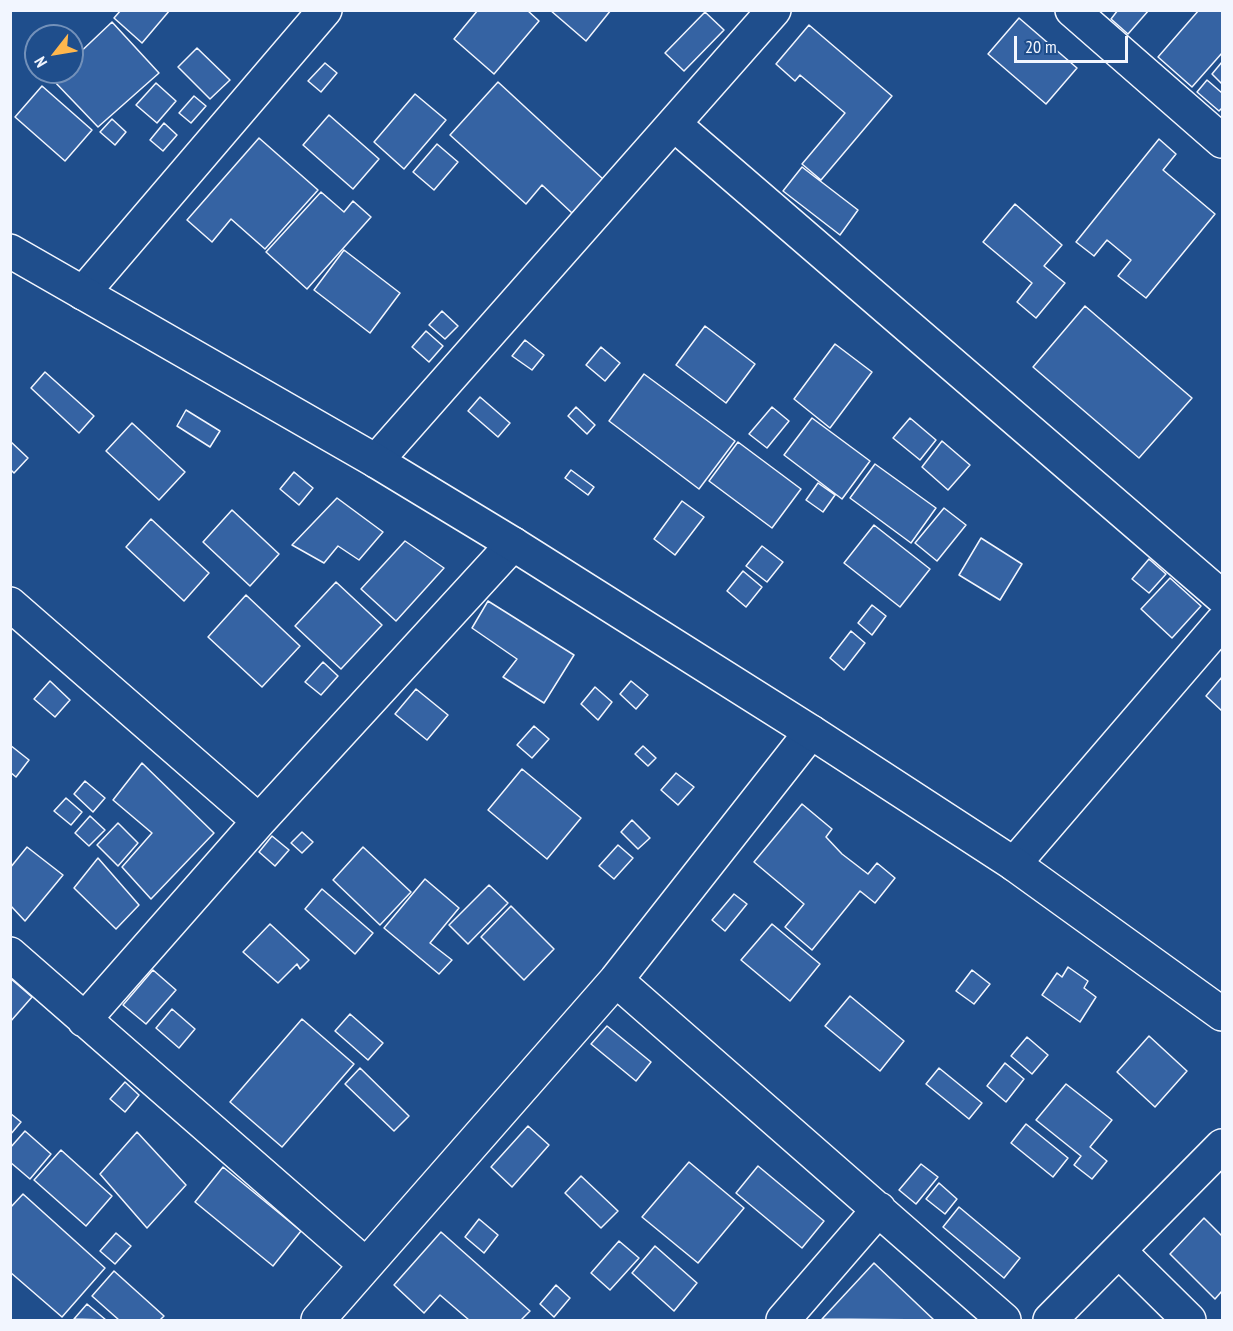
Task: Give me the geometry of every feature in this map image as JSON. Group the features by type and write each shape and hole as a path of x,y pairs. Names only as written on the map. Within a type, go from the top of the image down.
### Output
{"street":[{"path":"83,293 325,10"},
{"path":"376,461 675,125 774,10"},
{"path":"1081,13 1222,141"},
{"path":"675,125 1222,597"},
{"path":"10,251 376,461 513,544 811,732 1014,864 1222,1014"},
{"path":"84,1020 259,821 513,544"},
{"path":"10,604 259,821"},
{"path":"1014,864 1222,622"},
{"path":"318,1320 616,980 811,732"},
{"path":"10,954 366,1265"},
{"path":"616,980 1004,1320"},
{"path":"1050,1320 1222,1146"},
{"path":"783,1320 879,1209"},
{"path":"1119,1251 1189,1320"}],"building":[{"path":"121,10 170,10 142,43 114,18"},
{"path":"478,10 527,10 539,21 494,74 454,39"},
{"path":"550,10 611,10 586,41"},
{"path":"1118,10 1149,10 1128,34 1111,19"},
{"path":"1199,10 1222,10 1222,53 1192,87 1158,57"},
{"path":"705,12 724,30 684,71 665,53"},
{"path":"1019,18 1077,68 1046,104 988,54"},
{"path":"112,22 159,73 98,127 57,84 84,84 84,49"},
{"path":"809,25 892,96 821,180 802,164 845,113 800,75 795,81 776,64"},
{"path":"197,48 230,80 210,99 178,67"},
{"path":"1222,62 1222,84 1212,74"},
{"path":"325,63 337,73 321,92 308,81"},
{"path":"1207,80 1222,93 1222,108 1219,111 1197,92"},
{"path":"498,82 603,179 572,213 542,185 526,204 450,135"},
{"path":"156,83 176,101 157,123 136,105"},
{"path":"42,86 92,130 65,161 15,117"},
{"path":"415,94 446,120 404,169 374,142"},
{"path":"194,96 206,106 191,123 179,113"},
{"path":"329,115 379,159 353,189 303,145"},
{"path":"112,119 126,132 115,145 100,132"},
{"path":"164,123 177,135 163,151 150,140"},
{"path":"259,138 318,190 265,249 231,219 212,242 187,220"},
{"path":"1159,139 1176,154 1163,170 1215,214 1146,298 1118,276 1131,260 1107,240 1094,256 1076,242"},
{"path":"437,144 458,162 434,190 413,172"},
{"path":"802,167 858,210 840,235 783,191"},
{"path":"321,192 344,212 353,201 371,217 307,289 266,252"},
{"path":"1015,204 1062,245 1044,266 1065,283 1036,318 1017,302 1032,283 983,242"},
{"path":"344,250 400,293 370,333 314,290"},
{"path":"1085,306 1192,398 1139,458 1033,367"},
{"path":"442,311 458,326 445,339 429,325"},
{"path":"705,326 755,364 726,403 676,365"},
{"path":"426,331 443,346 429,362 412,347"},
{"path":"525,340 544,355 532,370 512,356"},
{"path":"835,344 872,372 830,428 794,399"},
{"path":"601,347 620,363 605,381 586,365"},
{"path":"45,372 94,416 79,433 31,388"},
{"path":"644,374 735,441 699,489 609,421"},
{"path":"480,397 510,423 498,437 468,411"},
{"path":"576,407 595,425 587,434 568,416"},
{"path":"772,407 789,421 767,448 749,434"},
{"path":"186,410 220,431 210,447 177,426"},
{"path":"812,418 870,461 842,499 784,455"},
{"path":"910,418 936,440 920,460 893,438"},
{"path":"132,423 185,472 159,500 106,451"},
{"path":"10,441 28,458 14,473 10,469"},
{"path":"942,441 970,465 948,490 922,467"},
{"path":"738,442 801,489 772,528 709,481"},
{"path":"875,464 936,508 911,543 850,498"},
{"path":"571,470 594,487 588,495 565,478"},
{"path":"294,472 313,488 299,505 280,489"},
{"path":"818,483 835,495 823,512 806,500"},
{"path":"337,498 383,532 359,560 338,546 324,563 292,545"},
{"path":"682,501 704,517 675,555 654,539"},
{"path":"944,508 966,525 937,561 915,543"},
{"path":"232,510 279,554 250,586 203,542"},
{"path":"151,519 209,573 184,601 126,547"},
{"path":"874,525 930,569 900,607 844,563"},
{"path":"981,538 1022,564 1000,600 959,575"},
{"path":"405,541 444,568 396,621 361,589"},
{"path":"762,546 783,562 767,582 746,566"},
{"path":"1149,559 1166,574 1149,593 1132,579"},
{"path":"743,571 762,587 746,607 727,591"},
{"path":"1170,578 1201,606 1172,638 1141,609"},
{"path":"336,582 382,625 341,669 295,626"},
{"path":"246,595 300,646 262,687 208,637"},
{"path":"488,601 574,655 544,703 503,677 517,659 472,628"},
{"path":"872,605 886,616 872,635 858,623"},
{"path":"851,631 865,643 844,670 830,658"},
{"path":"323,662 338,676 321,695 305,682"},
{"path":"1222,677 1222,711 1206,696"},
{"path":"50,681 70,700 55,717 34,699"},
{"path":"631,681 648,695 636,709 620,694"},
{"path":"595,687 612,702 598,720 581,704"},
{"path":"416,689 448,715 427,740 395,714"},
{"path":"534,726 549,739 532,758 517,745"},
{"path":"10,745 29,760 16,777 10,772"},
{"path":"643,746 656,758 648,766 635,754"},
{"path":"142,763 214,833 151,899 122,867 152,833 113,800"},
{"path":"522,769 581,818 547,859 488,810"},
{"path":"676,773 694,787 678,805 661,790"},
{"path":"85,781 105,798 93,812 74,794"},
{"path":"66,798 82,812 71,825 54,811"},
{"path":"802,804 832,829 826,837 842,854 868,874 877,863 895,878 875,903 860,891 812,950 785,927 804,904 754,862"},
{"path":"90,816 105,830 89,846 75,833"},
{"path":"632,820 650,838 638,849 621,832"},
{"path":"118,823 138,843 118,866 97,845"},
{"path":"302,832 313,842 302,853 291,843"},
{"path":"272,836 289,850 275,866 259,852"},
{"path":"618,845 633,858 614,879 599,866"},
{"path":"27,847 63,875 25,921 10,905 10,868"},
{"path":"363,847 411,892 380,925 333,880"},
{"path":"98,858 139,905 116,929 74,888"},
{"path":"425,879 459,908 430,943 452,960 439,974 384,928"},
{"path":"489,885 508,903 468,944 449,925"},
{"path":"322,889 373,933 355,954 305,909"},
{"path":"734,894 747,904 725,931 712,920"},
{"path":"511,906 554,949 524,980 481,937"},
{"path":"270,924 309,960 300,969 297,964 278,983 243,952"},
{"path":"772,924 820,964 790,1001 741,960"},
{"path":"1068,967 1088,981 1084,988 1096,997 1080,1022 1042,995 1057,973 1062,977"},
{"path":"153,970 176,990 146,1024 123,1005"},
{"path":"972,970 990,984 974,1004 956,991"},
{"path":"10,978 32,997 10,1022"},
{"path":"850,996 904,1041 880,1071 825,1026"},
{"path":"172,1009 195,1029 179,1048 156,1028"},
{"path":"350,1014 383,1043 368,1060 335,1031"},
{"path":"302,1019 354,1064 282,1147 230,1102"},
{"path":"607,1026 651,1062 636,1081 591,1044"},
{"path":"1149,1036 1187,1071 1155,1107 1117,1072"},
{"path":"1027,1037 1048,1055 1032,1074 1011,1056"},
{"path":"1005,1063 1024,1079 1006,1102 987,1086"},
{"path":"360,1068 409,1116 394,1131 345,1084"},
{"path":"939,1068 982,1103 969,1119 926,1084"},
{"path":"125,1082 139,1095 125,1112 110,1099"},
{"path":"1066,1084 1112,1120 1090,1147 1107,1161 1092,1179 1074,1165 1081,1156 1036,1120"},
{"path":"10,1113 21,1122 10,1135"},
{"path":"1026,1124 1068,1158 1053,1177 1011,1143"},
{"path":"528,1126 549,1145 512,1187 491,1167"},
{"path":"25,1131 51,1154 30,1179 10,1162 10,1148"},
{"path":"137,1132 186,1185 147,1228 100,1174"},
{"path":"61,1150 112,1196 86,1226 34,1180"},
{"path":"689,1162 744,1208 698,1263 642,1217"},
{"path":"921,1164 938,1177 916,1204 899,1190"},
{"path":"758,1166 824,1221 802,1248 736,1193"},
{"path":"223,1167 301,1231 273,1266 195,1202"},
{"path":"581,1176 618,1211 601,1228 565,1193"},
{"path":"939,1183 957,1199 945,1214 926,1199"},
{"path":"23,1194 105,1268 62,1317 10,1272 10,1208"},
{"path":"959,1207 1020,1258 1004,1278 943,1227"},
{"path":"1204,1218 1222,1236 1222,1291 1215,1299 1170,1254"},
{"path":"479,1219 498,1235 484,1253 465,1237"},
{"path":"441,1232 530,1311 521,1320 469,1320 440,1295 424,1313 394,1285"},
{"path":"116,1233 131,1246 115,1264 100,1251"},
{"path":"619,1241 639,1258 610,1290 591,1273"},
{"path":"655,1246 697,1283 674,1311 632,1273"},
{"path":"874,1263 934,1320 822,1319"},
{"path":"114,1271 164,1316 160,1320 119,1320 92,1296"},
{"path":"556,1285 570,1298 554,1317 540,1304"},
{"path":"87,1304 106,1320 74,1319"}]}
